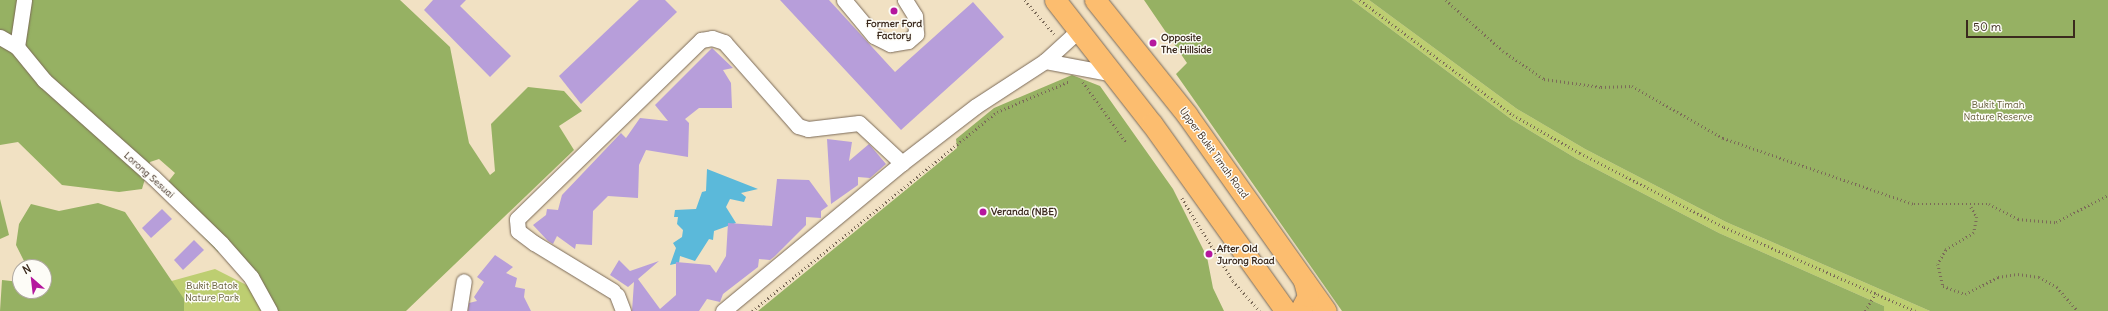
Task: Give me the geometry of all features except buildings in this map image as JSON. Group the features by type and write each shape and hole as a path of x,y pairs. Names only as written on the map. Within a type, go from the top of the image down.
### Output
{"highway":[{"path":"1055,0 1080,29 1114,74 1286,311"},
{"name":"Upper Bukit Timah Road","path":"1095,0 1188,115 1326,311"},
{"path":"1300,311 1308,296 1304,281"}],"street":[{"path":"17,47 24,0"},
{"path":"844,0 874,36 890,44 908,41 916,34 915,16 905,0"},
{"path":"723,311 902,164 976,106 1045,61 1080,29"},
{"name":"Lorong Sesuai","path":"0,37 17,47 44,80 153,177 226,248 251,277 270,311"},
{"path":"623,311 616,293 534,243 518,230 517,219 701,40 712,38 724,42 798,126 808,129 859,123 902,164"},
{"path":"1045,61 1114,74"},
{"path":"459,311 464,281"}],"path":[{"path":"1025,0 1063,44"},
{"path":"1360,0 1513,115 1580,153 1724,227 1915,311"},
{"path":"1446,0 1503,51 1544,79 1601,87 1632,86 1723,138 1914,204 1930,207 1959,202 1971,207 1989,204 2018,219 2056,222 2108,195"},
{"path":"1079,77 1126,142"},
{"path":"752,311 997,112 1072,80"},
{"path":"1177,192 1233,281 1260,311"},
{"path":"1971,207 1977,217 1977,228 1970,238 1941,256 1937,272 1943,286 1965,294 1998,277 2018,274 2039,277 2057,287 2078,311"},
{"path":"1865,311 1876,293"}],"green space":[{"path":"0,0 400,0 450,47 469,143 490,175 495,171 491,124 528,87 564,91 582,111 559,126 574,150 406,311 269,311 242,261 218,252 160,192 175,173 159,159 150,162 142,189 119,192 62,185 18,142 0,145"},
{"path":"1144,0 1352,0 1511,119 1577,159 1719,233 1884,306 1884,311 1342,311 1176,74 1187,63"},
{"path":"1352,0 1369,0 1517,109 1585,149 1726,222 1930,311 1884,311 1884,306 1719,233 1577,159 1511,119"},
{"name":"Bukit Timah Nature Reserve","path":"1369,0 2108,0 2108,311 1930,311 1726,222 1585,149 1517,109"},
{"path":"1072,75 1100,86 1173,189 1207,257 1213,288 1224,311 758,311 957,148 956,139 994,108"},
{"path":"0,199 9,235 0,239"},
{"path":"98,203 125,212 184,299 184,311 0,311 2,280 12,281 12,299 52,299 52,259 23,259 16,245 19,224 31,204 59,211"},
{"name":"Bukit Batok Nature Park","path":"215,269 298,311 114,311 157,285"}],"water":[{"path":"707,169 758,189 741,193 746,197 744,202 730,199 726,207 736,223 714,231 713,240 709,239 695,261 680,256 679,263 670,265 676,248 673,243 682,237 683,230 677,224 678,217 674,217 675,210 696,209 702,192 706,191"}],"place":[{"name":"Former Ford Factory","path":"894,11"},
{"name":"Opposite The Hillside","path":"1153,43"},
{"name":"Veranda (NBE)","path":"983,212"},
{"name":"After Old Jurong Road","path":"1209,254"}]}
